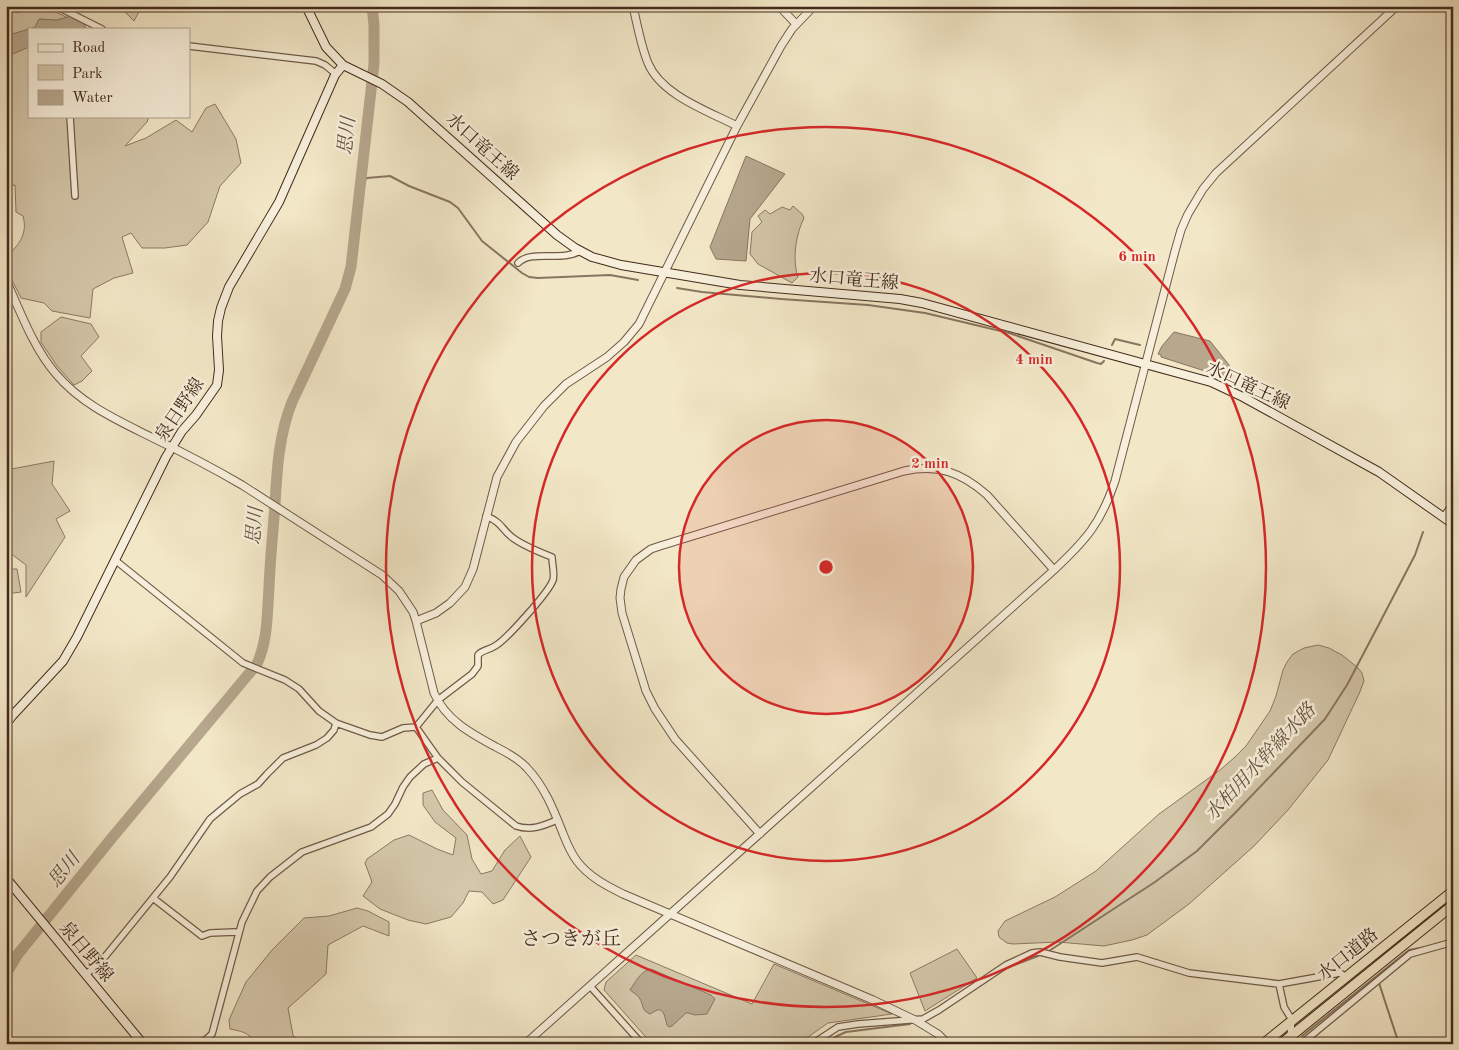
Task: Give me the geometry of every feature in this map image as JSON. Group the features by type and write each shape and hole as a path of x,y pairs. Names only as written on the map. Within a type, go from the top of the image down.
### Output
{"highway":[{"name":"水口道路","path":"1263,1044 1453,891"},
{"name":"水口道路","path":"1281,1044 1453,905"}],"main road":[{"name":"水口竜王線","path":"306,6 326,47 343,65 400,96 417,109 557,235 580,251 600,260 740,285 922,302 1211,382 1243,397 1378,472 1453,524"},
{"name":"泉日野線","path":"6,724 63,661 77,637 146,495 172,448 182,431 217,385 220,370 217,336 218,322 229,287 278,202 336,74 343,65"},
{"name":"泉日野線","path":"6,878 144,1044"}],"street":[{"path":"56,6 100,28"},
{"path":"632,6 648,63 657,77 678,96 737,126"},
{"path":"780,6 796,24"},
{"path":"416,621 436,613 450,603 465,587 473,569 497,477 516,442 544,406 566,384 607,357 624,342 639,324 737,126 781,46 796,24 814,6"},
{"path":"525,1044 1081,545 1109,498 1181,230 1188,214 1203,189 1224,164 1397,6"},
{"path":"190,46 316,61 325,65 336,74"},
{"path":"70,118 75,196"},
{"path":"518,263 522,258 532,256 564,256 573,255 580,251"},
{"path":"6,280 39,348 56,374 82,398 106,415 220,472 382,575 399,591 408,603 416,621 434,693 438,700 448,715 460,725 506,752 525,766 537,779 548,799 569,849 583,868 608,886 873,1000 915,1020 938,1034 948,1044"},
{"path":"760,834 675,739 664,724 646,690 620,606 624,577 636,560 651,549 660,546 897,473 913,469 936,468 959,475 977,486 1054,570"},
{"path":"1443,517 1453,504"},
{"path":"416,728 438,700 472,674 478,666 478,655 480,652 496,646 545,595 554,579 552,557 512,537 496,520 486,516"},
{"path":"115,560 247,666 285,680 299,689 319,711 336,723 370,735 382,737 403,728 416,728"},
{"path":"86,974 99,964 153,898 182,861 210,819 240,794 258,784 283,758 316,745 327,738 334,730 336,723"},
{"path":"416,728 438,758 462,782 516,826 525,829 540,827 557,820"},
{"path":"201,1044 212,1034 242,922 257,892 270,877 309,848 371,827 388,814 410,777 424,764 438,758"},
{"path":"153,898 202,936 210,933 239,933"},
{"path":"1300,1044 1410,954 1453,942"},
{"path":"812,1044 838,1027 923,1019 1006,965 1032,953 1040,952 1102,963 1137,957 1188,973 1279,984 1340,973 1346,977"},
{"path":"1279,984 1284,1007 1292,1020 1290,1036"},
{"path":"590,986 642,1044"}],"green space":[{"path":"7,6 16,6 17,13 25,10 28,6 44,6 70,19 57,22 41,19 37,28 28,28 28,31 6,37"},
{"path":"115,6 142,6 134,21"},
{"path":"28,43 28,118 148,118 147,122 125,146 146,138 176,120 192,132 206,108 215,104 236,139 241,163 220,186 208,222 187,245 165,248 142,248 131,233 122,237 133,273 114,278 93,289 90,318 52,311 44,303 21,298 6,268 6,257 21,239 24,222 23,216 16,212 15,185 6,186 6,52"},
{"path":"793,206 804,218 796,247 795,262 798,277 792,283 758,264 750,254 752,232 762,222 758,216 765,210 770,214 782,207 790,210"},
{"path":"61,317 91,324 99,337 81,356 92,371 82,381 74,385 57,366 41,342 41,332"},
{"path":"54,461 52,484 70,511 56,519 65,537 26,597 26,565 6,550 6,470"},
{"path":"6,569 17,569 21,592 6,594"},
{"path":"1318,645 1342,655 1358,668 1362,673 1364,681 1328,760 1288,810 1254,846 1189,904 1147,935 1104,946 1058,942 1013,944 1007,943 999,937 998,931 1005,921 1055,897 1096,871 1159,814 1235,757 1246,746 1270,711 1287,662 1293,654 1304,648"},
{"path":"432,790 443,810 467,835 472,859 481,874 492,871 505,850 520,836 531,857 503,900 493,904 482,892 469,891 463,903 451,917 426,924 408,920 380,909 363,896 372,882 365,863 367,859 394,840 409,835 453,855 456,838 435,822 423,805 423,793"},
{"path":"357,908 368,911 389,922 389,936 363,926 328,945 326,974 288,1008 293,1035 301,1044 253,1044 252,1038 246,1034 230,1029 229,1020 246,982 272,950 304,918 329,916"},
{"path":"957,949 977,978 925,1011 910,973"},
{"path":"636,955 752,1004 774,964 892,1014 828,1023 798,1044 652,1044 604,990 606,982"}],"water":[{"path":"71,16 84,22 86,28 32,28 39,19 57,20"},
{"path":"28,29 28,47 8,56 6,54 6,38 12,34"},
{"path":"746,156 785,174 750,219 746,261 716,259 710,247"},
{"path":"1174,332 1210,341 1233,370 1230,379 1161,357 1158,354 1162,346"},
{"path":"651,969 711,995 715,999 707,1014 695,1015 686,1013 669,1027 662,1011 657,1010 650,1014 645,1011 639,998 630,990 641,974"}],"waterway":[{"name":"思川","path":"6,974 18,954 257,664 261,655 266,627 279,452 284,427 292,402 345,289 351,267 374,64 372,6"},
{"path":"360,185 367,178 390,176 409,186 450,202 458,208 482,241 529,277 610,275 638,280"},
{"path":"677,288 702,292 868,305 925,313 1009,333 1097,363 1101,364 1104,361"},
{"path":"1112,345 1115,339 1140,345"},
{"name":"水柏用水幹線水路","path":"1049,951 1155,882 1197,851 1325,719 1347,685 1378,626 1415,555 1423,532"},
{"path":"1302,1036 1409,950 1426,947"},
{"name":"水柏用水幹線水路","path":"1001,971 1038,956"},
{"path":"1379,983 1399,1044"},
{"name":"水柏用水幹線水路","path":"824,1044 846,1032 910,1024"}],"district":[{"name":"さつきが丘","path":"571,940"}]}
